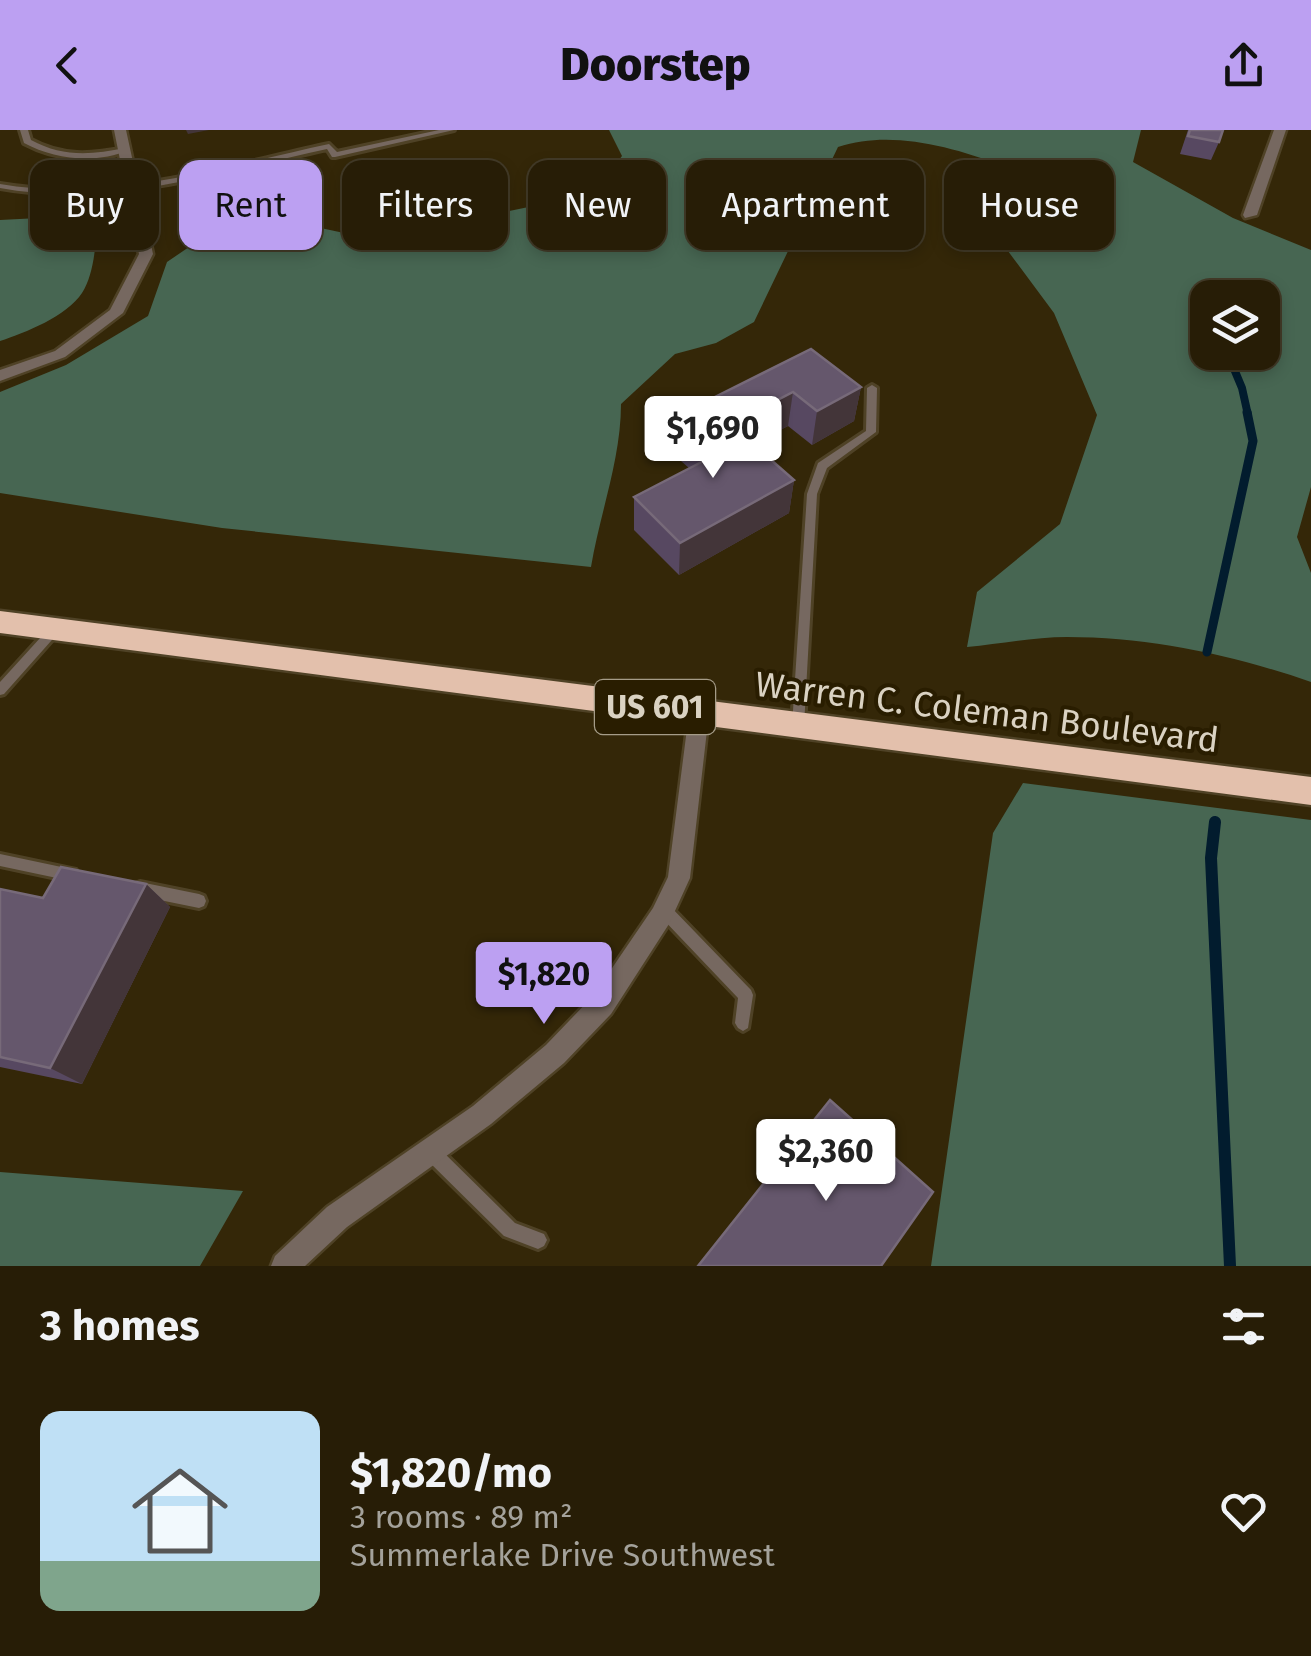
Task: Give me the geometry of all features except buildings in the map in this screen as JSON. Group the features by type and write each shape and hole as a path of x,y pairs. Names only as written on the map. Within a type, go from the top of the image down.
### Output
{"highway":[{"name":"Warren C. Coleman Boulevard","path":"0,622 1311,791"}],"street":[{"path":"120,130 127,160"},
{"path":"1250,215 1280,130"},
{"path":"0,376 60,354 116,313 145,250"},
{"path":"285,1266 337,1217 482,1114 567,1042 602,1005 664,910 679,878 699,713"}],"lane":[{"path":"24,130 26,141 47,154 98,156 125,150"},
{"path":"159,180 330,146 335,155 450,130"},
{"path":"0,186 30,191"},
{"path":"798,726 812,494 822,466 871,432 872,388"},
{"path":"0,690 55,629"},
{"path":"0,860 91,879"},
{"path":"127,886 200,901"},
{"path":"664,910 746,995 743,1024"},
{"path":"430,1151 510,1230 538,1240"}],"green space":[{"path":"609,130 1141,130 1133,162 1233,218 1311,250 1311,487 1297,537 1311,573 1311,682 1221,656 1129,640 1055,637 967,647 977,592 1060,524 1097,415 1054,313 1007,250 1114,250 1114,160 986,160 920,142 878,140 838,147 832,160 686,160 686,250 789,250 754,322 716,343 675,354 621,404 614,466 591,567 222,528 0,493 0,392 66,365 148,316 167,262 185,250 322,250 322,228 342,233 342,250 508,250 508,211 528,207 528,250 666,250 666,160 619,160 622,156"},
{"path":"30,218 30,250 94,250 86,285 75,301 56,316 0,341 0,220"},
{"path":"1023,783 1311,820 1311,1266 931,1266 993,833"},
{"path":"0,1172 243,1191 200,1266 0,1266"}],"waterway":[{"path":"1234,370 1248,415"},
{"path":"1207,652 1253,441 1247,412"},
{"path":"1215,822 1211,858 1230,1266"}]}
